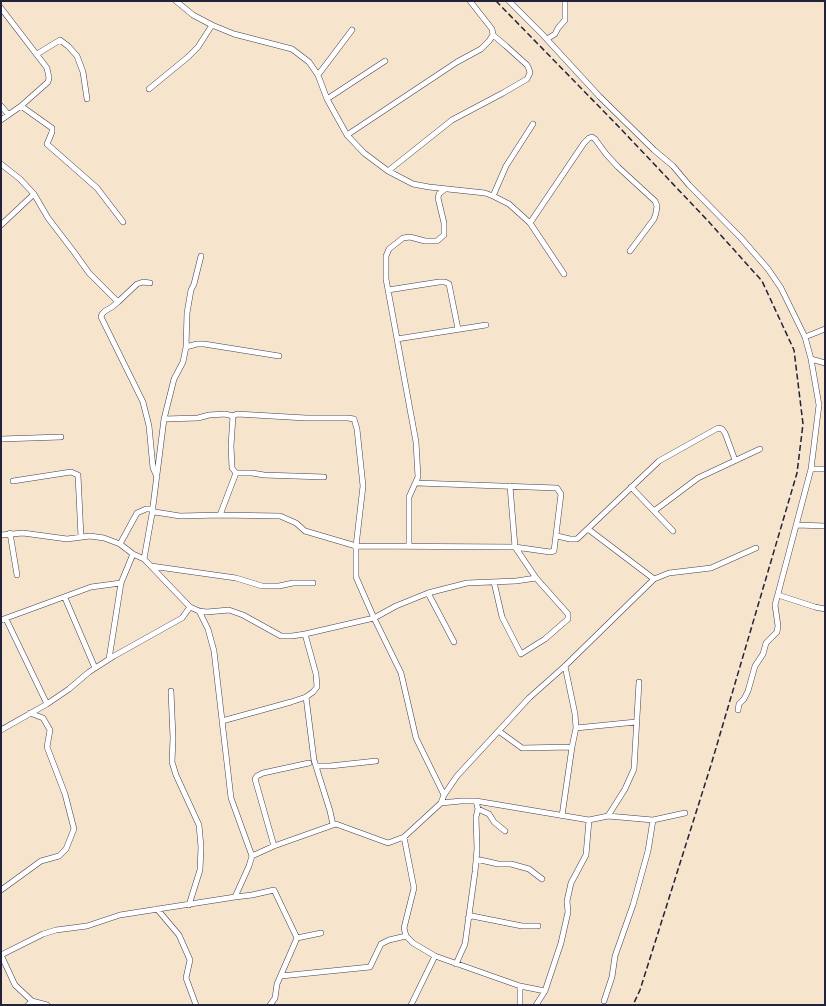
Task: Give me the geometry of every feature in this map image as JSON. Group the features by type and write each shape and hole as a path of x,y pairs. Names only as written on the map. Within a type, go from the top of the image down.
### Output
{"street":[{"path":"176,1 193,15 212,25 234,34 292,49 309,62 318,74 327,99 347,135 364,153 388,171 413,184 485,193 509,204 530,223 564,274"},
{"path":"347,135 457,62 481,49 489,41 492,36 492,29 470,1"},
{"path":"509,1 547,39 600,97 654,150 673,166 689,185 741,238 768,269 781,288 805,337 811,359 819,405 811,469 775,605 778,626 777,632 766,643 763,654 755,666 748,691 744,699 739,704 738,710"},
{"path":"547,39 555,34 564,20 566,1"},
{"path":"1,8 47,68 49,78 48,82 21,106 1,120"},
{"path":"149,89 198,47 212,25"},
{"path":"318,74 352,30"},
{"path":"388,171 452,120 527,79 530,73 527,65 506,46 492,36"},
{"path":"37,54 60,40 68,46 77,56 83,72 87,99"},
{"path":"327,99 385,61"},
{"path":"1,106 8,114"},
{"path":"21,106 52,128 47,144 97,188 122,222"},
{"path":"493,196 506,166 533,124"},
{"path":"530,223 584,142 588,138 592,137 618,167 655,201 657,206 654,219 630,251"},
{"path":"1,164 20,179 34,194 48,218 89,273 118,302"},
{"path":"409,546 409,497 417,483 418,477 416,442 386,279 386,256 388,249 403,238 410,237 425,241 437,241 444,235 444,223 438,198 439,194 444,189"},
{"path":"1,225 34,194"},
{"path":"144,559 153,508 164,419 174,379 183,362 186,347 187,313 191,290 201,256"},
{"path":"150,283 143,282 137,284 101,316 143,402 149,426 153,468 157,478"},
{"path":"388,290 440,282 449,284 458,329"},
{"path":"397,339 486,325"},
{"path":"805,337 825,330"},
{"path":"186,347 204,344 279,356"},
{"path":"811,359 825,362"},
{"path":"164,419 198,418 209,415 224,414 233,416 236,414 354,419 357,429 363,486 356,546 356,577 401,673 416,738 444,795"},
{"path":"233,416 231,446 232,468 236,474"},
{"path":"557,536 577,539 631,487 650,472 659,461 718,428 722,429 736,460"},
{"path":"1,440 61,437"},
{"path":"654,511 698,478 760,449"},
{"path":"811,469 825,469"},
{"path":"13,480 71,472 78,475 81,538"},
{"path":"236,474 252,473 264,475 324,477"},
{"path":"220,515 236,474"},
{"path":"152,514 155,512 180,516 280,516 296,523 305,532 356,546 515,547 550,552 554,551 561,494 557,488 417,483"},
{"path":"494,582 502,617 521,654 545,640 568,619 568,614 565,609 536,578 515,547 510,486"},
{"path":"631,487 673,531"},
{"path":"120,544 138,513 146,509 153,508"},
{"path":"797,525 825,526"},
{"path":"588,529 654,579"},
{"path":"10,533 17,575"},
{"path":"1,535 23,533 66,539 90,536 104,538 120,544 133,554 144,559 190,607 206,612 229,610 243,615 281,636 305,634 374,618 396,606 428,593 467,583 536,578"},
{"path":"252,856 274,846 336,824 388,843 404,837 441,803 444,795 457,776 500,732 529,698 565,666 654,579 669,573 711,568 756,548"},
{"path":"109,659 120,583 133,554"},
{"path":"151,566 236,578 262,586 313,583"},
{"path":"47,704 4,619 65,598 91,587 120,583"},
{"path":"428,593 454,642"},
{"path":"778,595 815,608 825,609"},
{"path":"65,598 94,668"},
{"path":"1,730 47,704 69,689 94,668 182,618 190,607"},
{"path":"199,611 208,629 214,651 231,798 252,856 235,897"},
{"path":"222,721 306,697 313,692 318,686 305,634"},
{"path":"562,816 576,728 575,714 565,666"},
{"path":"608,816 625,789 634,769 639,682"},
{"path":"171,691 173,738 172,762 176,775 199,825 201,847 200,870 189,905"},
{"path":"306,697 314,760 333,825"},
{"path":"1,890 41,860 59,856 66,849 74,829 65,794 47,747 50,730 43,718 30,713"},
{"path":"576,728 636,722"},
{"path":"500,732 522,748 572,747"},
{"path":"317,766 376,761"},
{"path":"274,846 255,779 263,773 310,763"},
{"path":"441,803 461,800 476,801 589,820 608,816 653,820 685,813"},
{"path":"456,964 465,944 476,859 476,817 478,809 476,801"},
{"path":"478,809 489,814 494,822 505,831"},
{"path":"536,1005 545,991 564,928 568,912 567,901 571,883 586,854 589,820"},
{"path":"604,1002 612,977 615,956 633,905 648,851 653,820"},
{"path":"404,837 414,888 404,928 406,936 413,943 435,956 520,986 545,991"},
{"path":"476,859 498,864 511,864 529,869 542,879"},
{"path":"47,1005 32,1000 15,985 1,955 43,934 56,930 87,926 120,915 252,895 274,890 296,938 277,984 276,998 270,1005"},
{"path":"157,909 179,935 190,960 186,978 196,1005"},
{"path":"468,918 472,916 522,926 538,926"},
{"path":"296,938 320,933"},
{"path":"281,976 370,968 381,944 389,940 406,936"},
{"path":"411,1005 435,956"},
{"path":"520,986 520,1005"},
{"path":"28,1005 32,1000"}],"railway":[{"path":"496,1 619,127 709,222 762,281 794,350 803,424 797,473 711,765 640,990 633,1005"}]}
